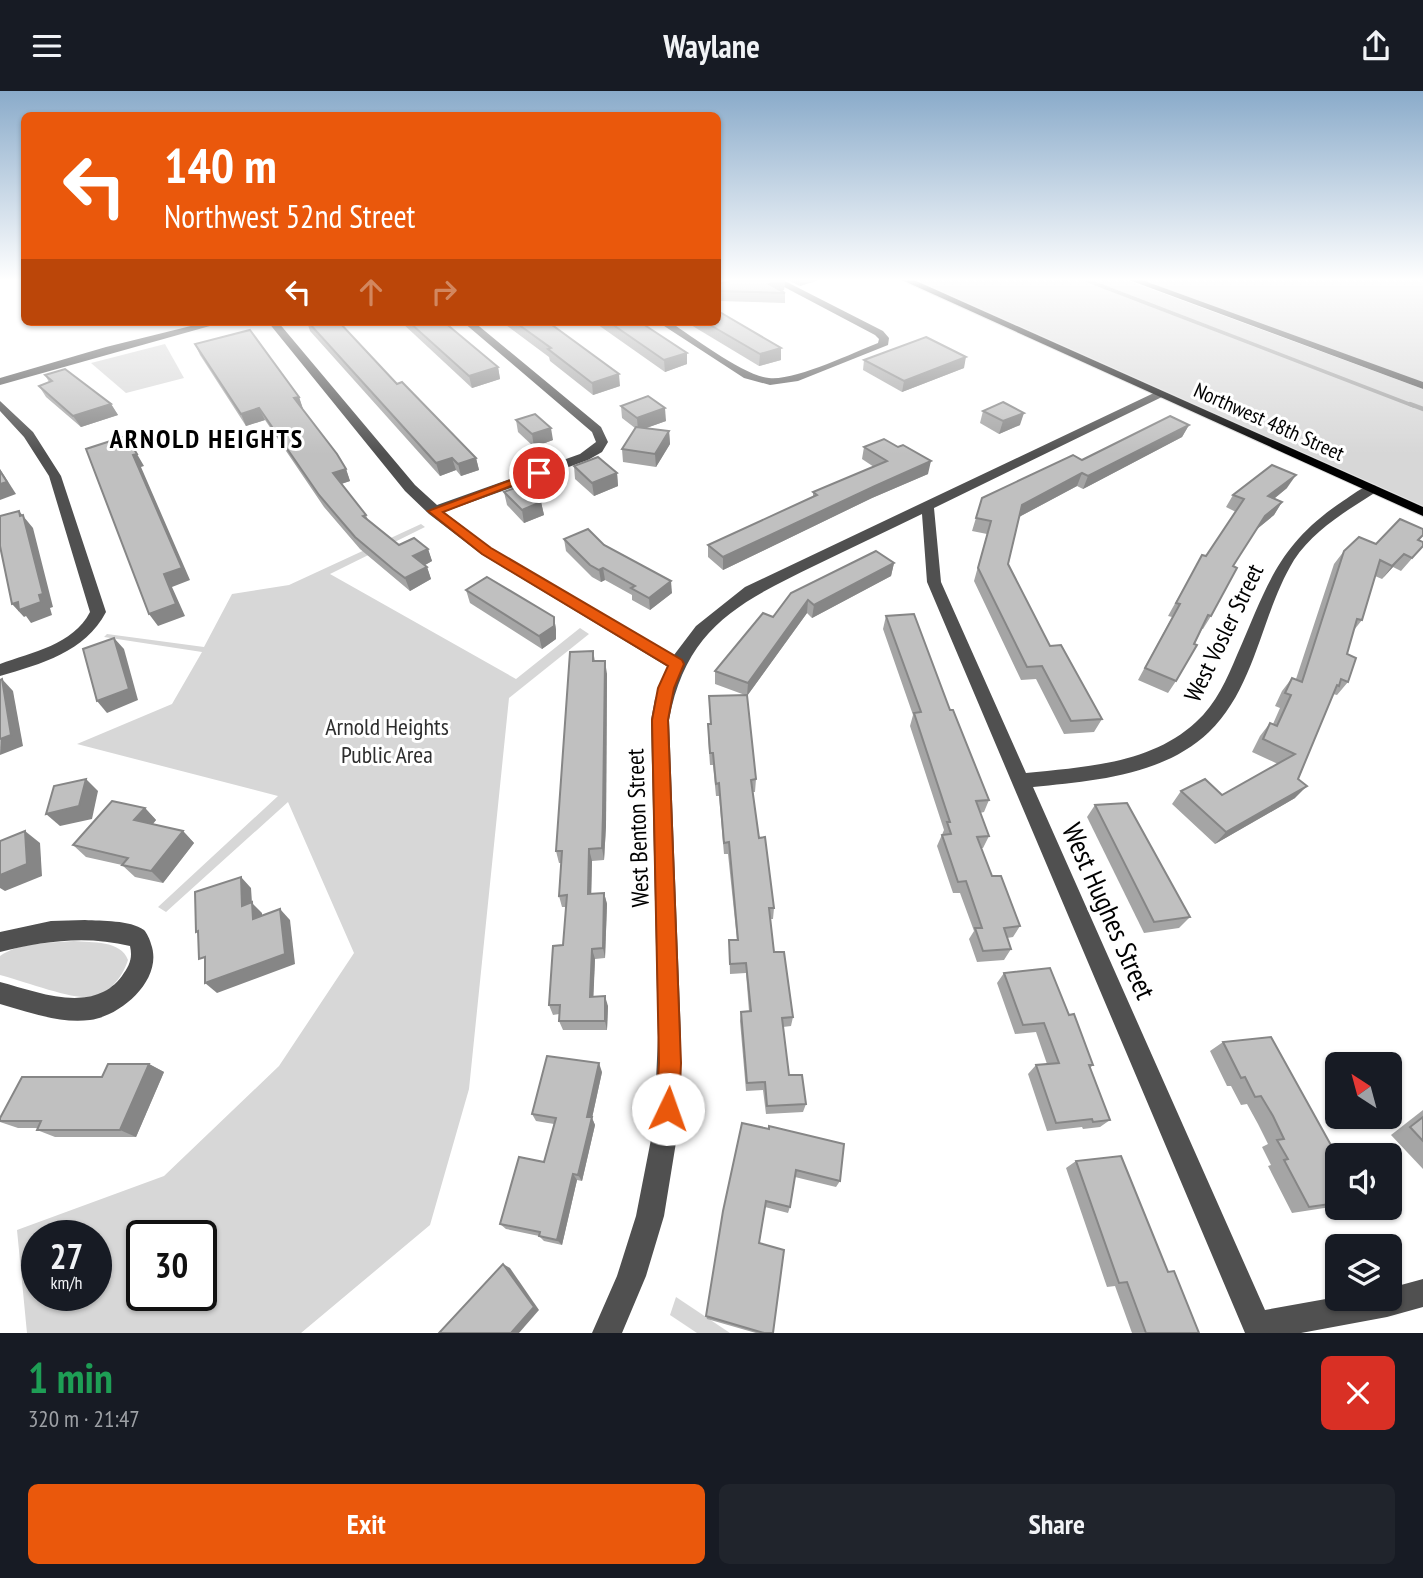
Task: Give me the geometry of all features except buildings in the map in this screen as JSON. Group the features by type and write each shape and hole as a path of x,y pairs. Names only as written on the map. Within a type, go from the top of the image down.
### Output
{"main road":[{"name":"Northwest 48th Street","path":"1036,338 1423,512"}],"street":[{"path":"0,382 156,338"},
{"path":"286,338 410,488 434,511 486,551 676,664"},
{"path":"434,511 589,455 598,449 602,438 597,429 487,338"},
{"path":"688,338 748,376 762,381 781,382 875,350 883,345 884,338"},
{"path":"1292,338 1423,386"},
{"name":"West Benton Street","path":"607,1333 627,1287 642,1240 657,1186 667,1125 670,1063 660,720 666,688 676,664 699,632 739,598 1160,394"},
{"path":"0,404 29,435 61,488 97,605 96,618 88,628 59,648 0,670"},
{"name":"West Vosler Street","path":"1020,781 1098,772 1137,763 1201,729 1224,700 1287,560 1319,524 1371,489"},
{"name":"West Hughes Street","path":"927,507 931,529 929,564 933,582 1259,1329"},
{"path":"0,942 58,929 91,929 137,938 143,953 140,968 130,984 113,1000 94,1009 69,1010 0,993"},
{"path":"1259,1329 1423,1293"}],"green space":[{"path":"1046,338 1284,338 1423,389 1423,506"},
{"path":"1292,338 1423,338 1423,386"},
{"path":"165,344 184,378 126,393 91,363"},
{"name":"Arnold Heights Public Area","path":"421,524 425,527 330,574 516,679 580,628 589,634 509,698 469,1089 430,1225 301,1333 27,1333 25,1311 112,1311 112,1220 44,1220 164,1176 279,1066 354,953 288,802 166,912 158,907 278,796 77,744 172,704 202,652 104,637 107,634 204,647 232,594 289,585"},
{"path":"74,941 113,946 124,954 128,960 125,967 118,980 107,990 93,996 78,997 0,975 0,956 8,951 36,944"},
{"name":"Arnold Heights Public Area","path":"21,1229 21,1271 17,1230"},
{"path":"676,1297 730,1333 697,1333 670,1315"}],"waterway":[{"path":"1237,338 1414,406"},
{"path":"1410,404 1423,409"}],"district":[{"name":"ARNOLD HEIGHTS","path":"207,439"}],"route":[{"path":"539,473 434,511 486,551 676,664 662,702 660,720 670,1063 668,1109"}]}
